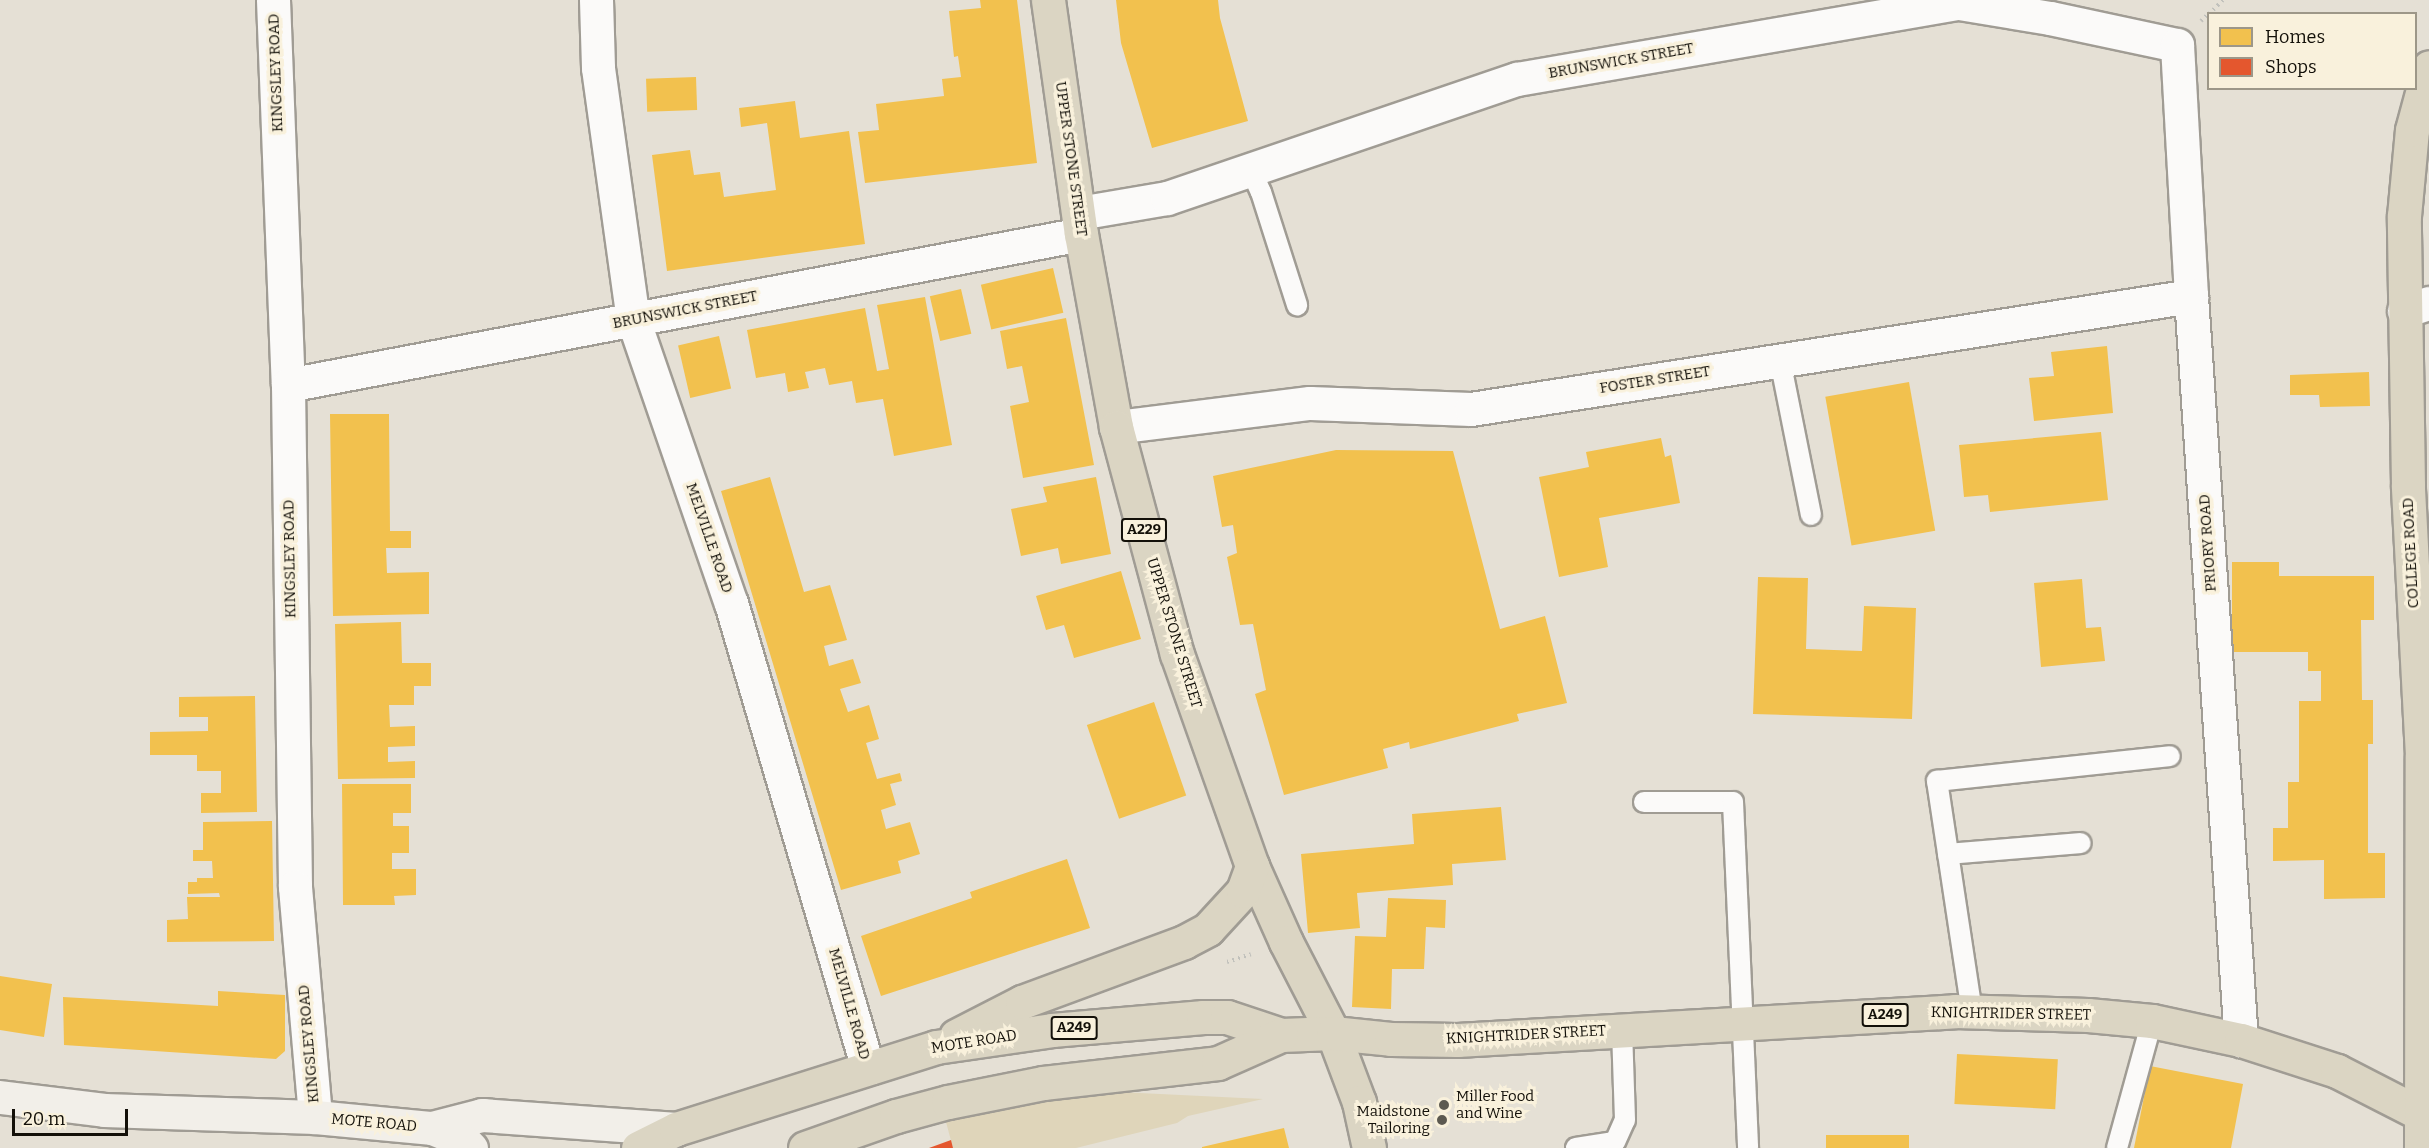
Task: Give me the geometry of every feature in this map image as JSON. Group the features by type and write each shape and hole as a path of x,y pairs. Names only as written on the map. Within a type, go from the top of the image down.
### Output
{"highway":[{"name":"UPPER STONE STREET","path":"1048,0 1080,224 1116,427 1178,654 1252,866 1286,942 1333,1033"},
{"name":"COLLEGE ROAD","path":"2421,1148 2425,1115 2425,799 2408,485 2416,307 2404,216 2412,130 2429,67"},
{"name":"A249","path":"936,1047 1022,1002 1184,942 1208,928 1243,891 1252,866"},
{"name":"KNIGHTRIDER STREET","path":"1333,1033 1391,1039 1457,1040 1622,1029 1972,1012 2088,1015 2152,1021 2241,1040 2337,1071 2425,1115"},
{"name":"MOTE ROAD","path":"638,1148 676,1129 936,1047 1052,1030 1203,1017 1227,1017 1281,1035 1333,1033"},
{"name":"A229","path":"1333,1033 1359,1102 1369,1148"},
{"name":"MOTE ROAD","path":"805,1148 896,1116 958,1100 1043,1083 1218,1063 1281,1035"}],"street":[{"name":"KINGSLEY ROAD","path":"273,0 288,385 295,887 315,1117"},
{"name":"MELVILLE ROAD","path":"596,0 598,68 633,319 731,603 868,1068"},
{"name":"BRUNSWICK STREET","path":"288,385 633,319 1080,224 1167,198 1517,79 1959,1 2177,45"},
{"name":"PRIORY ROAD","path":"2177,45 2191,296 2241,1040"},
{"name":"FOSTER STREET","path":"1116,427 1310,404 1471,409 2191,296"},
{"name":"MOTE ROAD","path":"0,1097 104,1110 315,1117 432,1128 464,1141 471,1148"},
{"name":"MOTE ROAD","path":"432,1128 482,1115 676,1129"},
{"name":"MOTE ROAD","path":"315,1117 369,1148"}],"lane":[{"path":"1251,170 1261,192 1297,305"},
{"path":"1780,360 1811,515"},
{"path":"1972,1012 1936,781 2170,756"},
{"path":"1644,802 1733,802 1748,1148"},
{"path":"1948,854 2081,843"},
{"path":"2117,1148 2152,1021"},
{"path":"1576,1148 1615,1142 1625,1120 1622,1029"}],"path":[{"path":"2211,12 2223,0"},
{"path":"1220,965 1286,942"}],"shaded area":[{"path":"1078,1090 1263,1099 1188,1116 1177,1123 1076,1148 953,1148 943,1111"}],"building: Homes":[{"path":"980,0 1017,0 1037,163 865,183 858,132 879,130 876,104 944,96 942,79 961,77 958,56 954,57 949,11 981,8"},
{"path":"1116,0 1218,0 1220,18 1248,121 1152,148 1121,43"},
{"path":"696,77 697,110 647,112 646,79"},
{"path":"795,101 800,138 849,131 865,244 667,271 652,155 690,150 694,175 720,172 724,197 776,190 767,123 741,127 739,108"},
{"path":"1053,268 1063,313 991,329 981,285"},
{"path":"961,289 971,334 940,341 930,296"},
{"path":"925,297 952,445 894,456 883,399 856,403 852,381 829,385 825,368 805,372 809,388 788,392 785,373 756,378 747,330 865,308 877,371 889,369 877,305"},
{"path":"1066,318 1094,465 1023,478 1010,406 1029,402 1022,366 1007,369 1000,331"},
{"path":"719,336 731,389 690,398 678,345"},
{"path":"2107,346 2113,413 2034,421 2029,378 2054,376 2051,352"},
{"path":"2369,372 2370,406 2320,407 2319,395 2290,395 2290,375"},
{"path":"1909,382 1935,531 1852,545 1825,397"},
{"path":"330,414 389,414 390,531 411,531 411,548 386,548 387,573 429,572 429,614 333,616"},
{"path":"2101,432 2108,500 1990,512 1988,495 1964,497 1959,445"},
{"path":"1661,438 1665,457 1671,455 1680,503 1599,518 1608,567 1559,577 1539,477 1589,467 1586,452"},
{"path":"1336,450 1453,451 1500,629 1545,616 1567,703 1517,714 1519,721 1410,749 1409,742 1383,749 1388,768 1284,795 1255,694 1266,690 1253,624 1240,625 1227,557 1237,553 1233,525 1222,527 1213,476"},
{"path":"770,477 804,592 830,585 847,640 824,646 829,666 853,659 861,683 840,689 848,712 869,705 879,739 866,743 877,779 900,773 902,781 890,784 896,805 881,810 886,829 910,822 920,854 898,861 901,873 841,890 721,491"},
{"path":"1096,477 1111,554 1061,564 1058,548 1021,556 1011,509 1047,502 1043,487"},
{"path":"2232,562 2279,562 2279,576 2374,576 2374,620 2361,620 2362,700 2373,700 2373,744 2368,744 2368,853 2385,853 2385,898 2324,899 2324,860 2273,861 2273,828 2288,828 2288,782 2299,782 2299,701 2321,701 2321,671 2308,671 2308,652 2232,652"},
{"path":"1121,571 1141,639 1074,658 1064,625 1046,630 1036,596"},
{"path":"1758,577 1808,578 1806,649 1862,651 1864,606 1916,608 1912,719 1753,714"},
{"path":"2082,579 2086,628 2101,627 2105,661 2041,667 2034,583"},
{"path":"401,622 402,663 431,663 431,686 414,686 414,705 389,705 390,727 415,726 415,746 388,747 388,762 415,761 415,778 338,779 335,624"},
{"path":"255,696 257,812 201,813 201,793 221,793 221,771 197,771 197,755 150,755 150,732 208,731 208,717 179,717 179,697"},
{"path":"1154,702 1186,796 1119,819 1087,725"},
{"path":"342,784 411,784 411,813 393,813 393,826 409,826 409,853 392,853 392,869 416,869 416,895 394,896 395,905 343,905"},
{"path":"1501,807 1506,860 1452,864 1453,885 1357,893 1360,928 1308,933 1301,854 1414,844 1412,814"},
{"path":"272,821 274,941 167,942 167,920 188,919 187,897 220,897 219,893 188,894 188,882 197,882 197,878 213,878 212,861 193,861 193,850 203,850 203,822"},
{"path":"1067,859 1090,928 881,996 861,936 972,898 970,892"},
{"path":"1388,898 1446,900 1445,928 1426,927 1424,969 1392,969 1391,1009 1352,1007 1355,936 1386,937"},
{"path":"0,976 52,984 44,1037 0,1030"},
{"path":"218,991 285,995 285,1051 276,1059 64,1045 63,997 218,1006"},
{"path":"1957,1054 2058,1059 2055,1109 1954,1104"},
{"path":"2150,1066 2243,1084 2231,1148 2134,1148"},
{"path":"1284,1128 1289,1148 1202,1148 1202,1147"},
{"path":"1826,1135 1909,1135 1909,1148 1826,1148"}],"building: Shops":[{"path":"951,1140 953,1148 929,1148"}],"place":[{"name":"Miller Food and Wine","path":"1444,1105"},
{"name":"Maidstone Tailoring","path":"1442,1120"}]}
